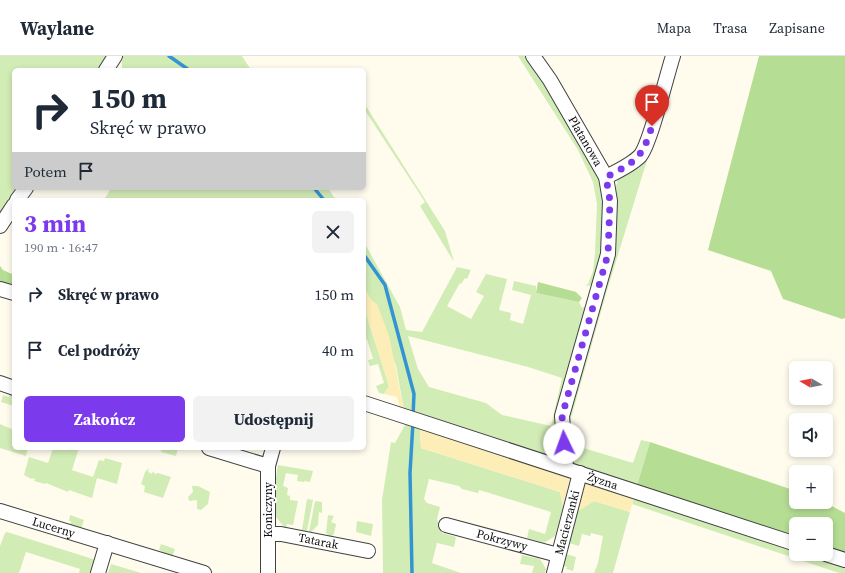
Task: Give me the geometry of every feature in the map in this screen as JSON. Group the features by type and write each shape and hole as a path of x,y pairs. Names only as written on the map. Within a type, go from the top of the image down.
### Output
{"street":[{"path":"107,68 115,56"},
{"name":"Platanowa","path":"533,56 550,80 606,177 610,201 608,254 562,416 566,468"},
{"path":"606,177 628,166 641,155 648,141 672,56"},
{"path":"0,226 12,208"},
{"path":"0,289 12,292"},
{"path":"0,383 12,387"},
{"name":"Żyzna","path":"366,404 789,542"},
{"path":"216,450 268,466"},
{"name":"Koniczyny","path":"268,573 268,466 272,450"},
{"name":"Macierzanki","path":"554,573 580,473"},
{"name":"Lucerny","path":"0,512 204,573"},
{"name":"Pokrzywy","path":"446,524 558,555"},
{"name":"Tatarak","path":"268,534 281,534 368,551"},
{"path":"98,573 107,544"},
{"path":"833,556 845,560"}],"green space":[{"path":"0,56 110,56 102,68 12,68 12,190 20,190 14,198 12,198 12,201 0,219"},
{"path":"122,56 242,56 250,68 122,68"},
{"path":"518,56 529,56 601,179 605,204 605,254 594,285 585,286 588,284 593,271 595,253 597,204 593,182 578,150"},
{"path":"679,56 606,294 571,418 570,444 633,463 641,440 650,442 636,489 574,465 569,460 569,417 605,286 612,201 616,186 618,180 644,161"},
{"path":"759,56 845,56 845,318 842,319 783,299 771,271 708,250"},
{"path":"366,106 445,231 454,262 420,206 425,202 366,112"},
{"path":"110,190 329,190 335,198 105,198"},
{"path":"366,246 400,307 406,330 422,332 457,267 471,270 467,279 465,278 461,284 460,283 447,306 471,319 484,296 476,292 486,274 507,279 499,310 511,313 510,320 523,324 531,295 512,290 514,281 536,286 536,293 579,302 582,308 587,306 559,460 404,410 396,366 371,300 366,291","holes":["408,336 528,367 562,378 551,426 502,415 486,403 429,387 418,369"]},
{"path":"0,266 3,270 12,274 12,288 0,284"},
{"path":"538,282 576,292 582,298 579,302 536,293"},
{"path":"366,313 389,386 384,394 379,393 376,386 384,383 378,364 370,366 368,360 373,359 367,339"},
{"path":"10,394 12,395 12,405 1,402 3,395 9,397"},
{"path":"406,423 420,429 421,448 560,492 563,507 555,536 544,543 527,538 529,529 545,534 551,512 479,490 478,493 462,489 459,486 429,479 424,499 427,503 440,507 437,519 442,533 456,537 454,547 437,543 432,563 461,573 383,573 382,500 391,442 395,443"},
{"path":"0,424 12,429 12,450 28,450 26,456 0,448"},
{"path":"650,442 789,489 789,509 833,509 833,507 845,513 845,557 833,553 833,517 789,517 789,539 636,489"},
{"path":"52,450 78,450 72,470 93,477 99,460 104,461 105,458 122,463 117,484 97,478 92,498 69,490 68,492 46,483 34,481 35,479 31,479 24,475 29,457 48,463"},
{"path":"162,450 178,450 176,456 161,452"},
{"path":"278,465 313,471 310,482 297,481 298,475 286,473 283,486 288,488 287,495 290,496 290,500 298,501 293,525 287,524 286,528 276,517 276,477"},
{"path":"149,468 148,472 152,474 153,471 155,474 158,473 171,477 163,498 144,492 145,486 141,484 145,472"},
{"path":"192,486 198,486 210,492 208,504 201,510 197,509 197,500 189,501 188,497 193,492"},
{"path":"634,498 789,548 789,556 632,504"},
{"path":"307,499 313,500 307,531 302,530"},
{"path":"315,501 322,502 322,513 319,512 318,525 311,532 309,532"},
{"path":"594,501 630,512 613,573 594,573 598,563 603,536 591,533 590,536 582,534 579,546 569,543 578,511"},
{"path":"70,515 84,520 81,529 70,526"},
{"path":"328,515 334,516 331,522 336,524 334,534 331,537 326,533"},
{"path":"357,521 373,524 371,536 356,532"},
{"path":"7,532 96,560 92,573 79,573 80,569 26,552 19,573 0,573 0,546 5,533"},
{"path":"161,544 175,549 172,558 161,555 162,551 159,550"},
{"path":"566,554 576,557 573,571 566,569 567,567 563,566"},
{"path":"522,555 540,559 546,569 545,573 532,573 534,566 520,564"},
{"path":"803,561 829,561 845,566 845,573 839,573"},
{"path":"111,564 141,573 108,573"}],"sand":[{"path":"366,291 371,300 377,304 389,336 404,410 400,409 397,397 384,394 389,386 366,313"},
{"path":"420,429 566,474 570,478 563,507 560,492 421,448"},
{"path":"585,482 634,498 630,512 594,501 578,511"}],"waterway":[{"path":"169,56 186,68"},
{"path":"316,190 322,198"},
{"path":"366,258 385,285 414,394 413,416"},
{"path":"412,573 410,473 413,422"}],"route":[{"path":"564,443 562,416 608,254 610,201 606,177 628,166 641,155 648,141 652,126"}]}
